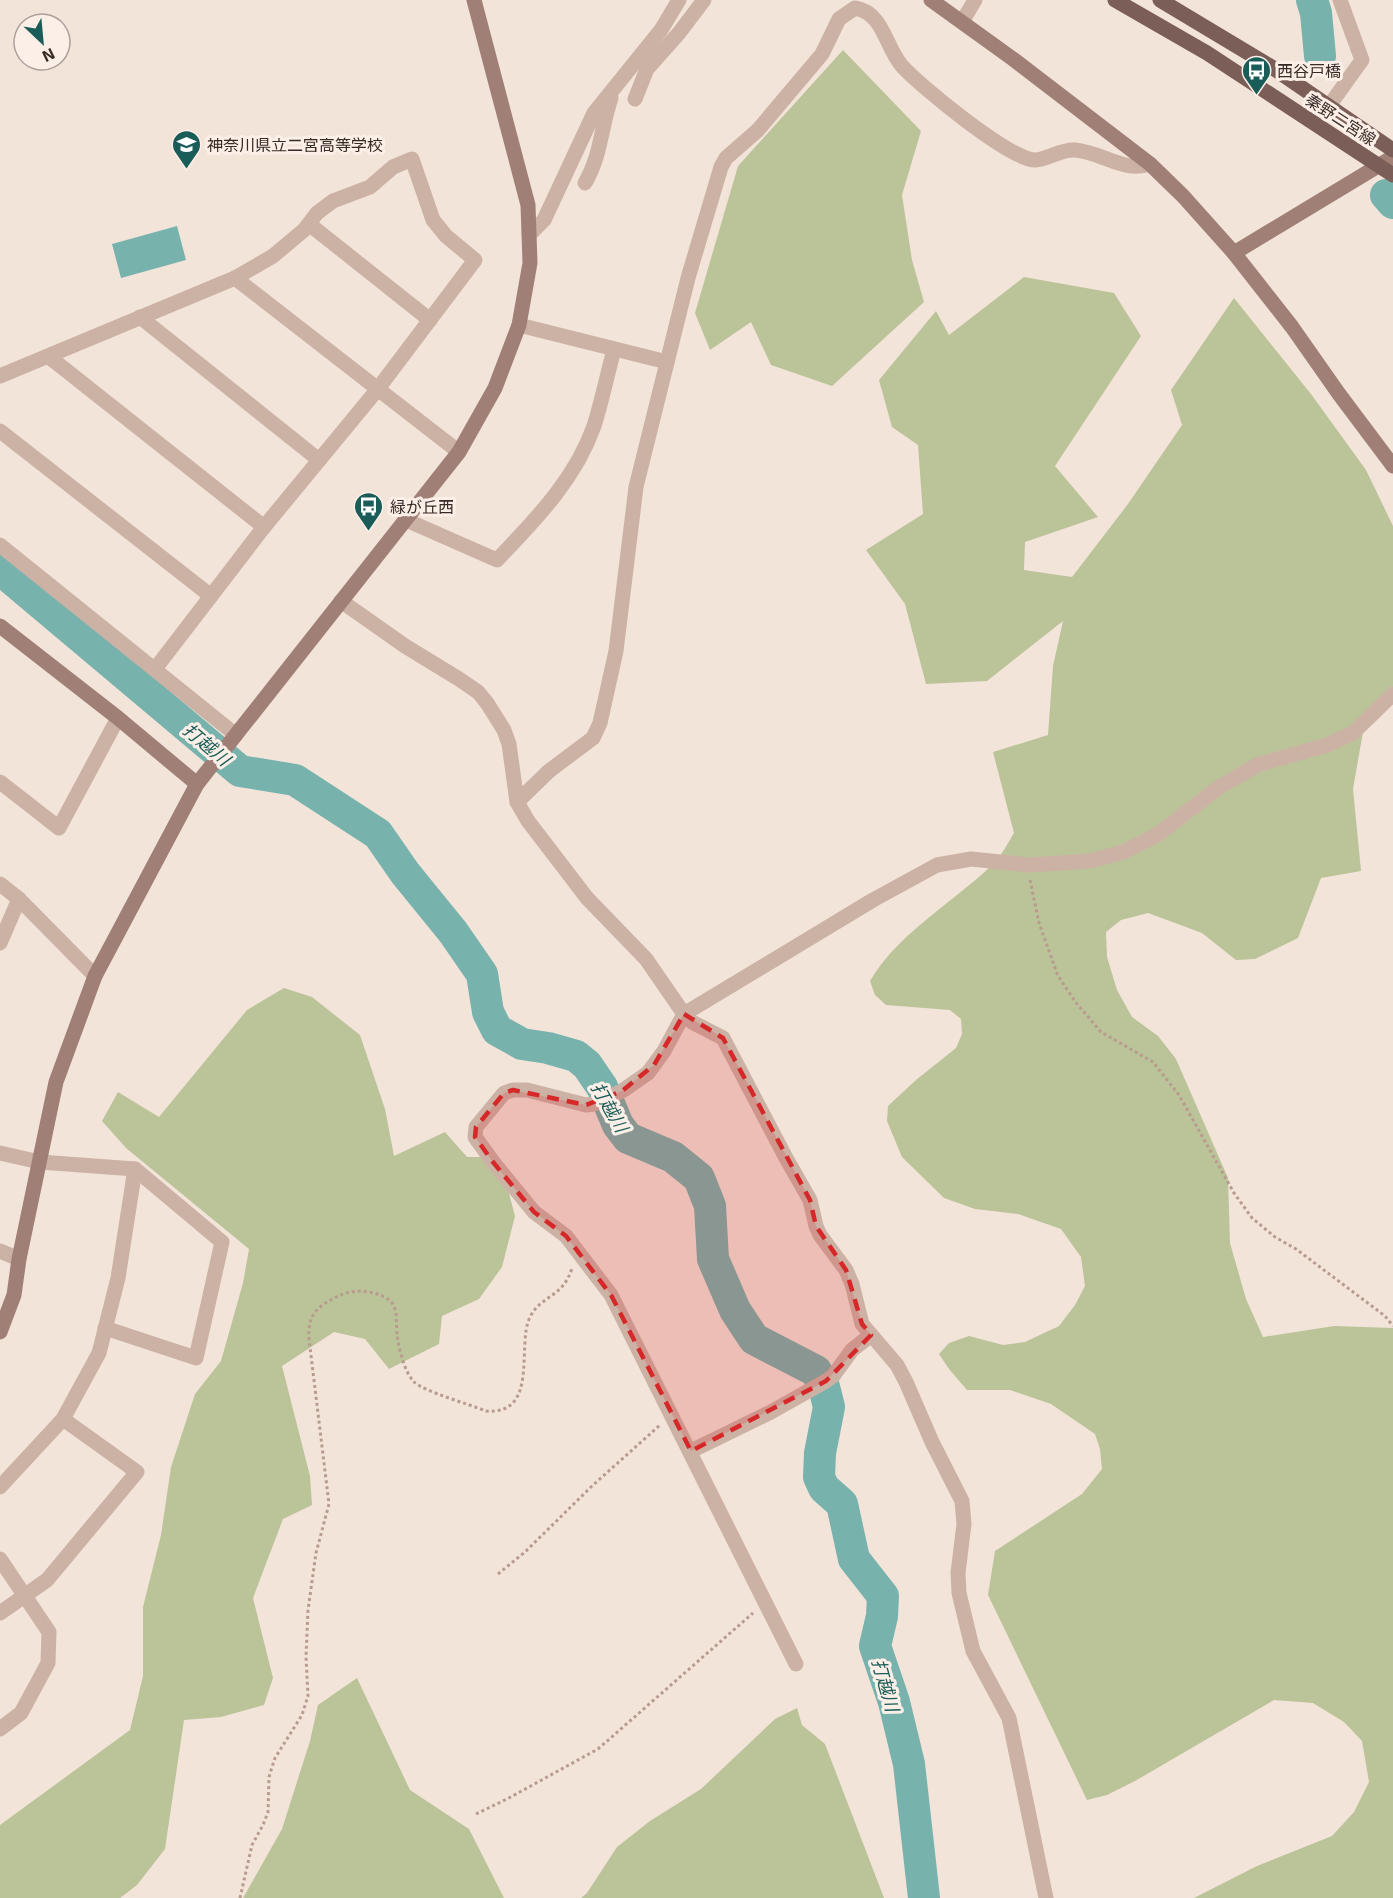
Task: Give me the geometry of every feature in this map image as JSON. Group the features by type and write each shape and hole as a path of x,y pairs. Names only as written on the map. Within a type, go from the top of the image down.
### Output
{"main road":[{"name":"秦野二宮線","path":"1115,0 1207,53 1389,167"},
{"name":"秦野二宮線","path":"1160,0 1226,39 1393,150"}],"street":[{"path":"0,1332 14,1295 19,1259 56,1082 95,976 201,779 459,452 495,388 519,325 530,263 528,206 474,0"},
{"path":"529,235 544,220 594,113 660,30 679,0"},
{"path":"634,99 647,69 704,0"},
{"path":"932,0 1150,164 1183,196 1234,254 1292,327 1393,466"},
{"path":"962,22 975,0"},
{"path":"1329,106 1362,60 1340,0"},
{"path":"517,802 549,771 592,738 600,723 616,651 636,487 697,243 721,167 726,158 758,130 822,54 839,19 855,8 871,14 893,54 912,77 1012,152 1035,160 1075,150 1118,164 1139,167 1150,164"},
{"path":"585,183 599,153 604,120 615,87"},
{"path":"0,376 235,278 273,256 309,224 317,213 333,201 370,187 393,166 412,159 433,220 446,236 475,260 377,390 264,527 155,669"},
{"path":"1234,254 1389,167"},
{"path":"309,224 430,320"},
{"path":"235,278 459,452"},
{"path":"140,317 319,460"},
{"path":"519,325 667,362"},
{"path":"406,520 497,560 544,511 573,468 594,426 614,350"},
{"path":"48,356 264,527"},
{"path":"0,431 211,596"},
{"path":"0,545 155,669 232,739"},
{"path":"341,601 405,646 453,674 483,698 504,730 509,744 517,802 528,821 587,898 646,959 684,1014 692,1022 723,1038 780,1149 810,1200 820,1235 846,1270 862,1324 897,1365 962,1501 964,1524 958,1573 960,1593 976,1658 1009,1718 1046,1898"},
{"path":"0,626 201,779"},
{"path":"796,1664 611,1295 566,1236 534,1212 493,1162 475,1137 476,1127 504,1093 518,1089 586,1105 594,1104 622,1091 641,1079 654,1065 684,1014 873,900 937,865 971,859 1030,865 1090,861 1123,852 1157,835 1218,788 1257,765 1327,745 1353,733 1393,694"},
{"path":"0,782 58,828 118,718"},
{"path":"0,884 19,899 95,976"},
{"path":"0,943 19,899"},
{"path":"0,1153 40,1162 135,1169 222,1242 196,1358 105,1329"},
{"path":"0,1487 63,1419 99,1353 118,1278 135,1169"},
{"path":"0,1251 19,1259"},
{"path":"691,1451 771,1412 826,1381 833,1376 852,1350 872,1335"},
{"path":"0,1613 46,1580 137,1472 63,1419"},
{"path":"0,1559 49,1632 48,1663 21,1713 0,1729"}],"path":[{"path":"1030,865 1030,882 1039,923 1058,976 1077,1004 1101,1032 1153,1062 1179,1095 1234,1193 1252,1218 1376,1310 1393,1326"},
{"path":"240,1898 252,1845 268,1812 269,1777 275,1758 307,1705 308,1610 316,1553 329,1504 309,1339 310,1321 314,1312 334,1298 356,1291 377,1294 387,1299 394,1308 397,1337 402,1356 416,1384 426,1390 494,1412 509,1406 519,1393 529,1320 537,1308 560,1291 565,1284 576,1252"},
{"path":"498,1574 525,1552 591,1487 671,1416"},
{"path":"476,1814 598,1749 765,1602"}],"highlighted area":[{"path":"684,1014 723,1038 810,1200 816,1226 846,1270 862,1324 871,1335 826,1381 691,1451 611,1295 566,1236 534,1212 493,1162 475,1137 476,1127 504,1093 513,1090 586,1105 622,1091 654,1065"}],"green space":[{"path":"843,50 921,131 902,195 912,260 924,302 832,386 771,365 751,322 710,350 695,313 738,166"},
{"path":"1024,277 1114,293 1141,336 1055,466 1098,517 1025,542 1024,570 1072,577 1128,504 1182,425 1171,390 1234,298 1311,394 1366,470 1393,526 1393,701 1366,715 1353,789 1361,871 1321,878 1298,938 1255,959 1236,960 1202,933 1148,913 1121,920 1106,932 1107,957 1117,990 1132,1017 1158,1036 1176,1059 1228,1178 1230,1243 1246,1299 1263,1337 1334,1326 1393,1328 1393,1898 1194,1898 1257,1866 1332,1836 1354,1812 1369,1782 1362,1741 1344,1722 1313,1703 1274,1700 1135,1781 1107,1795 1087,1800 988,1595 995,1551 1082,1494 1102,1469 1100,1449 1095,1434 1051,1404 1010,1390 967,1390 939,1354 949,1343 969,1336 1003,1345 1025,1342 1059,1326 1075,1305 1085,1286 1081,1257 1061,1229 1018,1214 975,1209 944,1198 902,1157 887,1121 888,1106 956,1048 962,1034 961,1019 950,1010 886,1005 875,995 870,981 882,964 911,933 993,864 1014,833 993,752 1048,735 1053,666 1063,621 987,681 926,684 905,604 866,550 923,514 918,445 892,427 879,380 936,311 949,335"},
{"path":"284,988 312,997 360,1035 385,1109 394,1156 445,1132 467,1157 480,1157 506,1182 515,1216 502,1267 479,1299 442,1316 439,1344 389,1369 365,1339 334,1332 282,1366 310,1476 312,1505 283,1519 253,1598 273,1678 264,1705 221,1717 184,1720 165,1849 137,1885 120,1898 0,1898 0,1825 130,1730 143,1676 143,1607 161,1535 171,1467 195,1394 221,1361 243,1283 249,1249 126,1148 102,1121 118,1092 159,1117 247,1010"},
{"path":"357,1678 410,1790 469,1829 504,1898 243,1898 282,1829 310,1741 318,1705"},
{"path":"797,1708 802,1725 825,1744 884,1898 581,1898 587,1893 617,1847 650,1821 701,1789 775,1719"}],"water":[{"path":"177,226 186,260 121,278 112,244"}],"waterway":[{"path":"1312,0 1316,13 1320,56"},
{"path":"1386,195 1393,203"},
{"name":"打越川","path":"0,569 240,771 295,780 378,834 482,974 488,1012 497,1030 522,1044 576,1056 587,1065 602,1087 618,1125 628,1138 673,1157 699,1178 710,1206 713,1259 735,1310 754,1339 816,1371 824,1387 829,1407 820,1453 819,1477 824,1488 842,1504 854,1559 883,1596 882,1616 875,1646 894,1702 909,1764 924,1898"}],"place":[{"name":"西谷戸橋","path":"1256,96"},
{"name":"神奈川県立二宮高等学校","path":"186,170"},
{"name":"緑が丘西","path":"369,532"}]}
